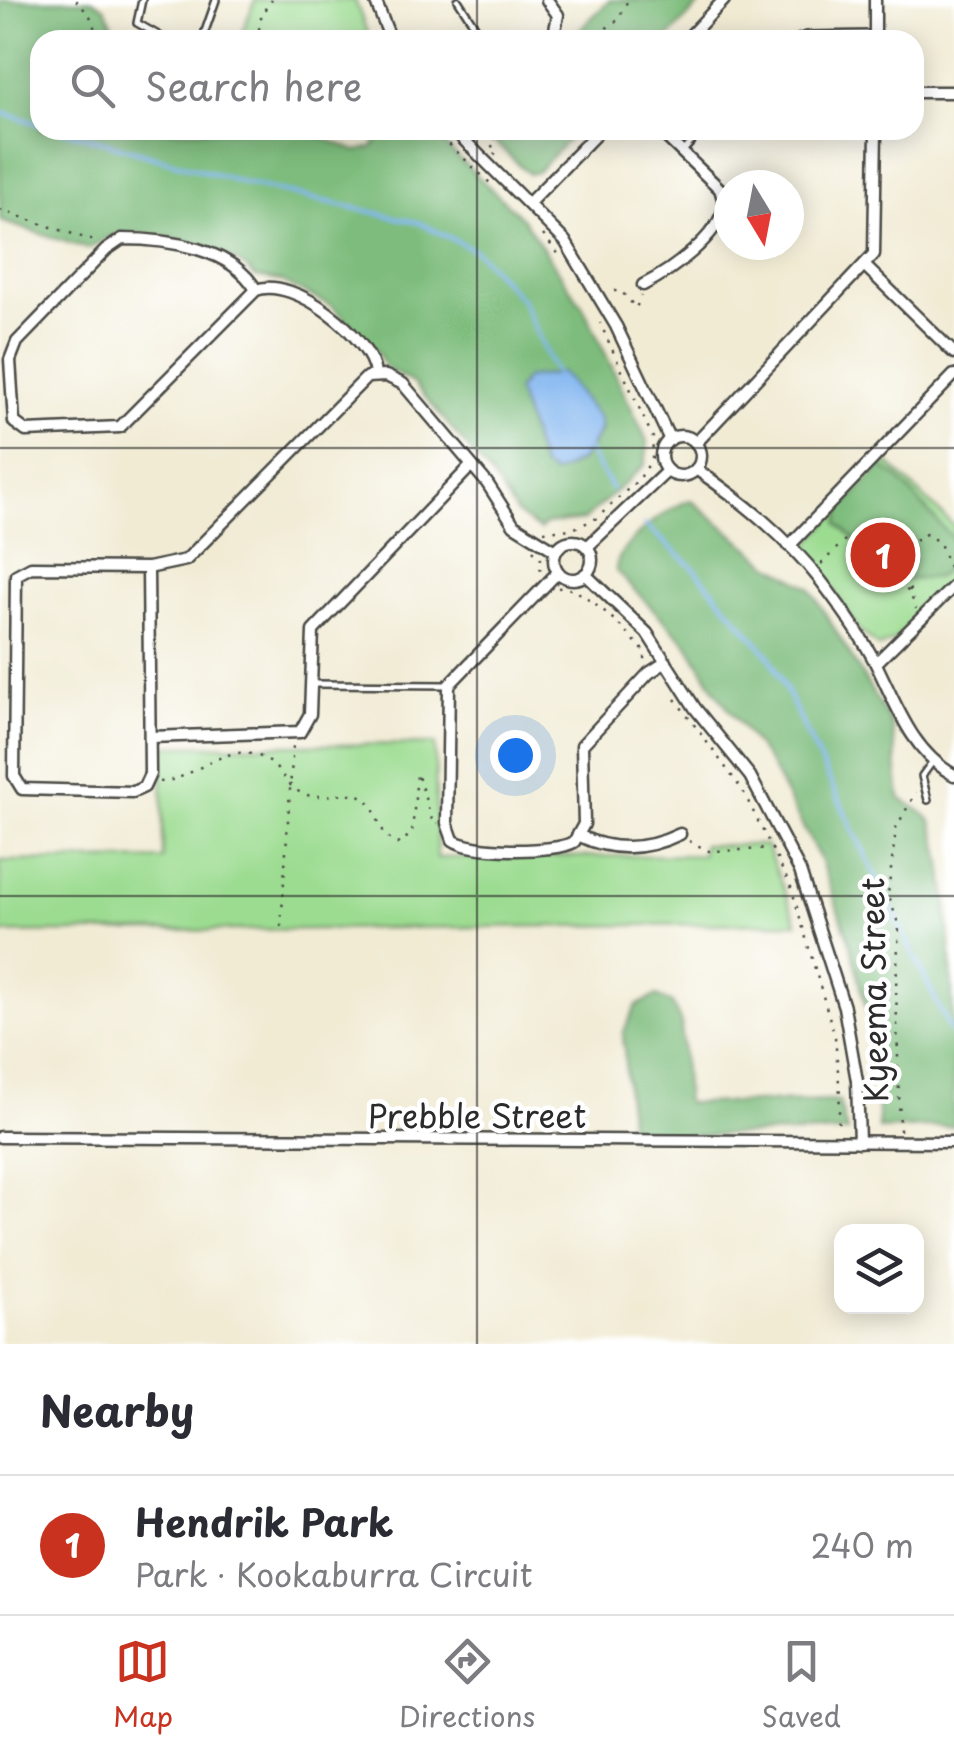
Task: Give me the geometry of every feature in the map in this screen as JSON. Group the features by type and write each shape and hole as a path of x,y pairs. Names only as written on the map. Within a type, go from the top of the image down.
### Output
{"street":[{"path":"374,0 387,30"},
{"path":"547,0 558,15 554,30"},
{"path":"696,30 724,0"},
{"path":"875,0 875,30"},
{"path":"924,92 954,92"},
{"path":"468,140 565,241 600,296 670,440"},
{"path":"530,202 590,140"},
{"path":"643,285 666,273 724,214 720,188 669,140"},
{"path":"696,443 866,267 877,237 876,140"},
{"path":"256,290 242,269 208,252 132,239 115,242 12,351 11,413 26,431 120,427 256,290 273,286 330,312 372,355 376,375"},
{"path":"866,267 954,353"},
{"path":"148,568 148,780 134,792 36,792 18,784 12,586 16,575 31,567 148,568 186,560 360,382 376,375 403,384 472,466 514,525 556,551"},
{"path":"788,546 954,375"},
{"path":"680,436 696,443 700,459 696,469 682,476 668,471 661,457 670,440 680,436"},
{"path":"150,737 293,735 308,722 310,644 321,619 472,466"},
{"path":"696,469 748,504 814,572 876,663 888,695 933,761 954,775"},
{"path":"588,547 668,471"},
{"path":"556,551 570,540 588,547 592,558 585,574 574,579 558,572"},
{"path":"556,551 558,572"},
{"path":"558,572 449,685 447,823 453,840 474,848 566,847 580,836"},
{"path":"585,574 647,633 696,708 750,776 800,871 844,1007 857,1081 859,1142"},
{"path":"876,663 954,583"},
{"path":"580,836 582,745 649,673 666,662"},
{"path":"580,836 601,847 655,846 680,834"},
{"name":"Prebble Street","path":"0,1138 954,1142"}],"lane":[{"path":"142,0 137,23 149,30"},
{"path":"206,30 216,0"},
{"path":"458,0 478,30"},
{"path":"682,152 693,140"},
{"path":"309,684 449,685"},
{"path":"928,800 922,776 933,761"}],"path":[{"path":"76,0 90,16 95,30"},
{"path":"258,30 259,20 272,0"},
{"path":"604,30 618,20 628,0"},
{"path":"445,140 502,194"},
{"path":"0,210 92,239 106,250"},
{"path":"536,228 567,263"},
{"path":"614,291 621,291 636,308 643,285"},
{"path":"600,322 653,438 652,459 640,478 597,518 572,529 546,528 532,548 542,560 539,576 554,590 574,589 619,624 645,652 643,665 649,673"},
{"path":"923,618 910,593 907,556 912,544 926,534 940,543 954,583"},
{"path":"814,572 846,538 910,593"},
{"path":"668,688 736,779 790,888 836,1037 839,1142"},
{"path":"281,927 293,735"},
{"path":"148,780 178,779 224,756 250,753 270,762 289,788 312,796 360,796 370,804 382,834 396,844 412,834 417,773 433,823 447,823"},
{"name":"Kyeema Street","path":"900,1142 898,926 888,894 899,818 922,785"},
{"path":"680,834 709,851 774,849"}],"green space":[{"path":"0,0 92,0 105,8 115,30 30,30 30,140 329,140 357,151 373,147 377,140 440,140 523,219 583,307 648,443 645,465 584,520 545,524 540,530 517,514 493,478 414,384 385,367 378,353 333,307 280,281 255,277 245,267 211,249 169,237 130,233 113,236 88,249 0,221","holes":["562,373 599,419 601,430 582,460 554,474 542,467 517,391 526,378"]},
{"path":"255,0 355,0 366,30 243,30"},
{"path":"610,0 704,0 676,30 579,30"},
{"path":"493,140 567,140 537,172 529,174"},
{"path":"886,461 954,526 954,577 894,641 879,647 859,630 810,551 810,542"},
{"path":"881,466 897,477 954,540 954,564 937,577 898,581 838,524 842,508"},
{"path":"691,500 769,564 810,588 892,725 900,798 931,821 939,846 951,967 954,1126 879,1129 873,1037 851,946 820,859 768,761 716,692 689,646 616,571 633,539 657,519"},
{"path":"435,744 437,858 702,855 703,845 766,845 797,923 0,933 0,861 163,859 162,752 168,746"},
{"path":"656,996 672,1003 681,1023 686,1103 839,1101 847,1132 630,1137 623,1033 636,1006"}],"water":[{"path":"562,373 599,419 600,430 582,459 554,474 542,467 517,391 526,378"}],"waterway":[{"path":"0,112 30,121"},
{"path":"97,140 245,183 420,223 476,251 522,300 557,377"},
{"path":"588,450 612,489"},
{"path":"645,525 694,568 770,657 954,1038"}],"place":[{"name":"Hendrik Park","path":"883,555"}]}
